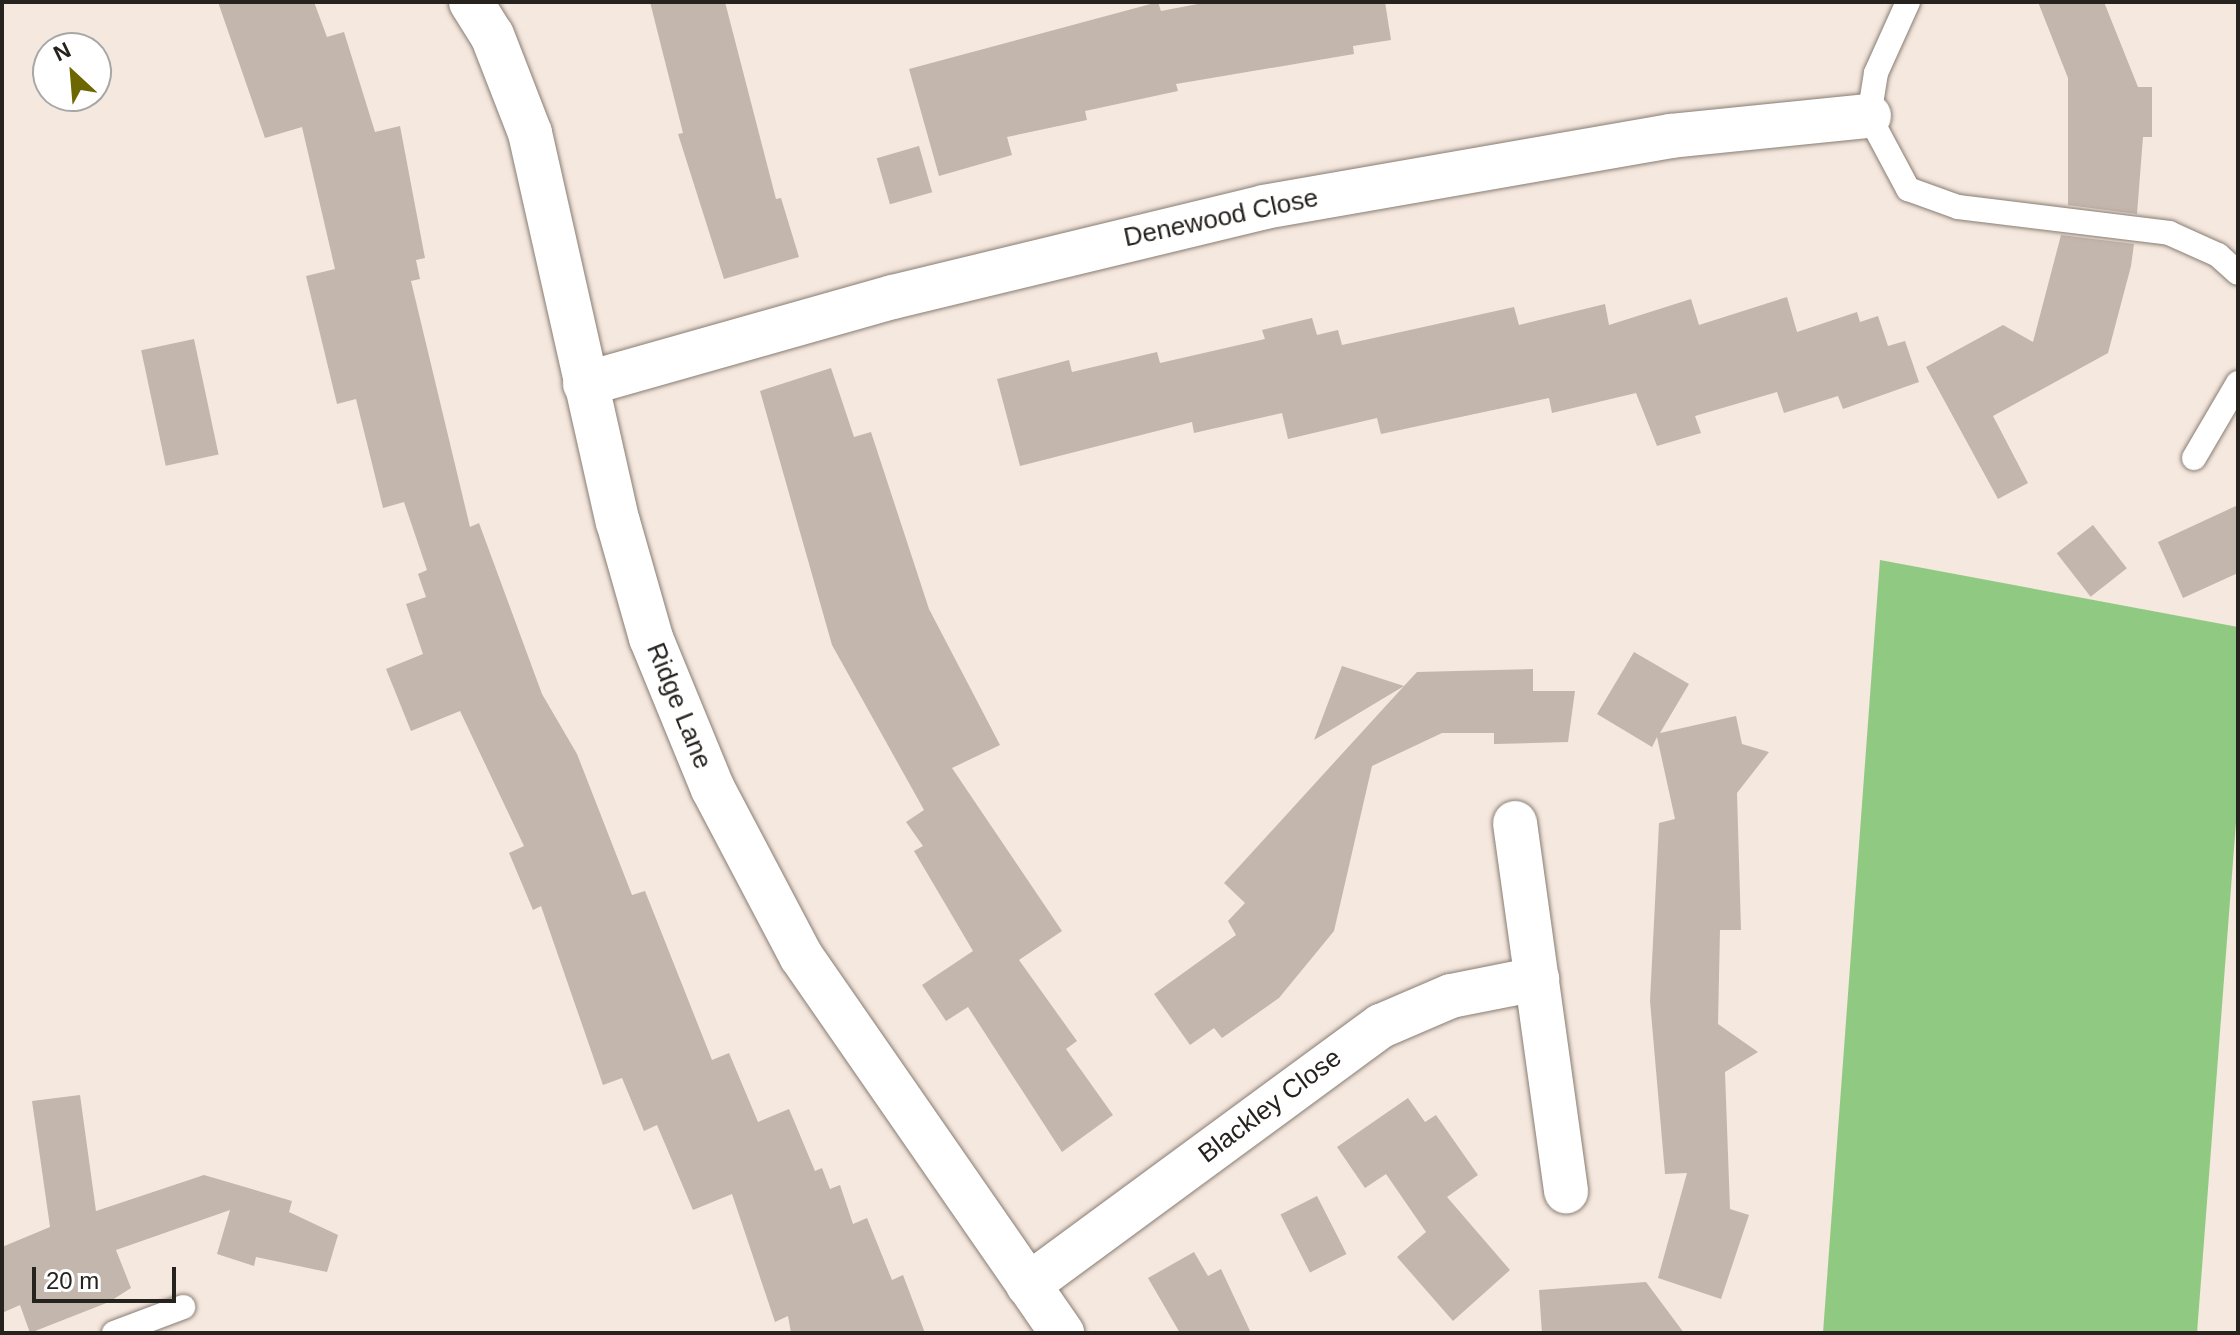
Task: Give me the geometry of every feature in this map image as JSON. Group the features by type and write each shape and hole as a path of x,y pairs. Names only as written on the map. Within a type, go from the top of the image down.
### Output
{"street":[{"name":"Ridge Lane","path":"471,2 502,58 530,133 585,384 651,638 713,789 801,956 1062,1333"},
{"name":"Denewood Close","path":"585,384 893,297 1264,207 1671,136 1869,116"},
{"path":"1515,823 1566,1191"},
{"name":"Blackley Close","path":"1028,1285 1381,1026 1451,996 1537,979"}],"lane":[{"path":"1908,2 1876,73 1869,116 1908,189 1958,207 2169,233 2218,255 2238,273"},
{"path":"2194,458 2238,383"},
{"path":"114,1333 183,1307"}],"green space":[{"path":"1880,560 2238,627 2238,796 2197,1333 1823,1333"}],"building":[{"path":"218,2 314,2 327,37 344,32 375,132 400,126 425,258 416,260 420,279 411,281 470,527 479,523 542,694 577,754 632,895 645,891 712,1060 729,1053 758,1122 789,1109 815,1171 822,1168 830,1189 840,1185 853,1224 867,1218 892,1280 903,1275 925,1333 791,1333 788,1316 775,1322 732,1194 693,1210 657,1125 644,1131 622,1078 603,1085 541,906 533,910 509,853 524,846 460,711 411,731 386,669 423,654 406,604 426,597 418,574 427,570 404,502 383,508 356,399 337,404 306,276 335,269 302,127 265,138"},
{"path":"650,2 725,2 776,199 781,198 799,257 724,279 678,134 683,133"},
{"path":"1158,2 1161,11 1208,2 1385,2 1391,40 1353,46 1354,54 1176,84 1178,91 1085,111 1087,120 1007,137 1012,155 939,176 909,69"},
{"path":"2038,2 2104,2 2138,87 2152,87 2152,137 2143,137 2137,214 2068,205 2068,78"},
{"path":"919,146 932,192 890,204 877,158"},
{"path":"2061,235 2134,244 2131,266 2108,353 1993,416 2028,483 1998,499 1926,367 2003,325 2033,342"},
{"path":"1787,297 1797,332 1857,312 1860,322 1878,316 1888,346 1905,341 1919,382 1843,409 1838,396 1784,413 1777,392 1695,416 1701,433 1657,446 1636,393 1552,413 1549,398 1381,434 1377,418 1288,439 1282,413 1194,433 1192,422 1020,466 997,379 1069,360 1072,372 1157,352 1160,363 1265,339 1262,330 1312,318 1317,335 1338,330 1342,345 1514,307 1519,325 1605,304 1609,325 1691,299 1699,325"},
{"path":"194,339 219,454 166,466 141,350"},
{"path":"831,368 854,437 871,432 929,609 1000,745 952,768 1062,931 1019,960 1077,1041 1066,1049 1113,1115 1062,1152 968,1007 946,1021 922,985 973,951 914,851 923,846 906,822 924,810 832,645 760,391"},
{"path":"2238,505 2238,573 2183,598 2158,542"},
{"path":"2093,525 2127,568 2091,597 2057,553"},
{"path":"1634,652 1689,684 1660,733 1736,716 1742,744 1769,752 1737,793 1741,930 1720,930 1718,1024 1758,1052 1725,1072 1730,1209 1749,1215 1721,1299 1658,1278 1687,1173 1665,1174 1650,1001 1659,823 1675,819 1657,737 1652,747 1597,714"},
{"path":"1342,666 1404,686 1314,740"},
{"path":"1533,669 1533,691 1575,691 1568,742 1494,744 1494,733 1442,733 1372,766 1334,931 1279,998 1222,1038 1214,1028 1190,1045 1154,994 1236,935 1228,921 1245,903 1224,883 1417,672"},
{"path":"80,1095 96,1211 204,1175 292,1201 289,1212 338,1235 327,1272 256,1257 254,1266 217,1254 230,1210 116,1250 131,1288 109,1302 30,1333 20,1305 2,1313 2,1247 50,1227 32,1101"},
{"path":"1408,1098 1425,1122 1436,1115 1478,1175 1447,1197 1510,1270 1453,1321 1397,1257 1426,1232 1386,1174 1365,1188 1337,1147"},
{"path":"1317,1196 1347,1254 1310,1273 1280,1215"},
{"path":"1194,1252 1208,1276 1221,1269 1251,1333 1180,1333 1148,1278"},
{"path":"1646,1282 1684,1333 1542,1333 1539,1290"}]}
